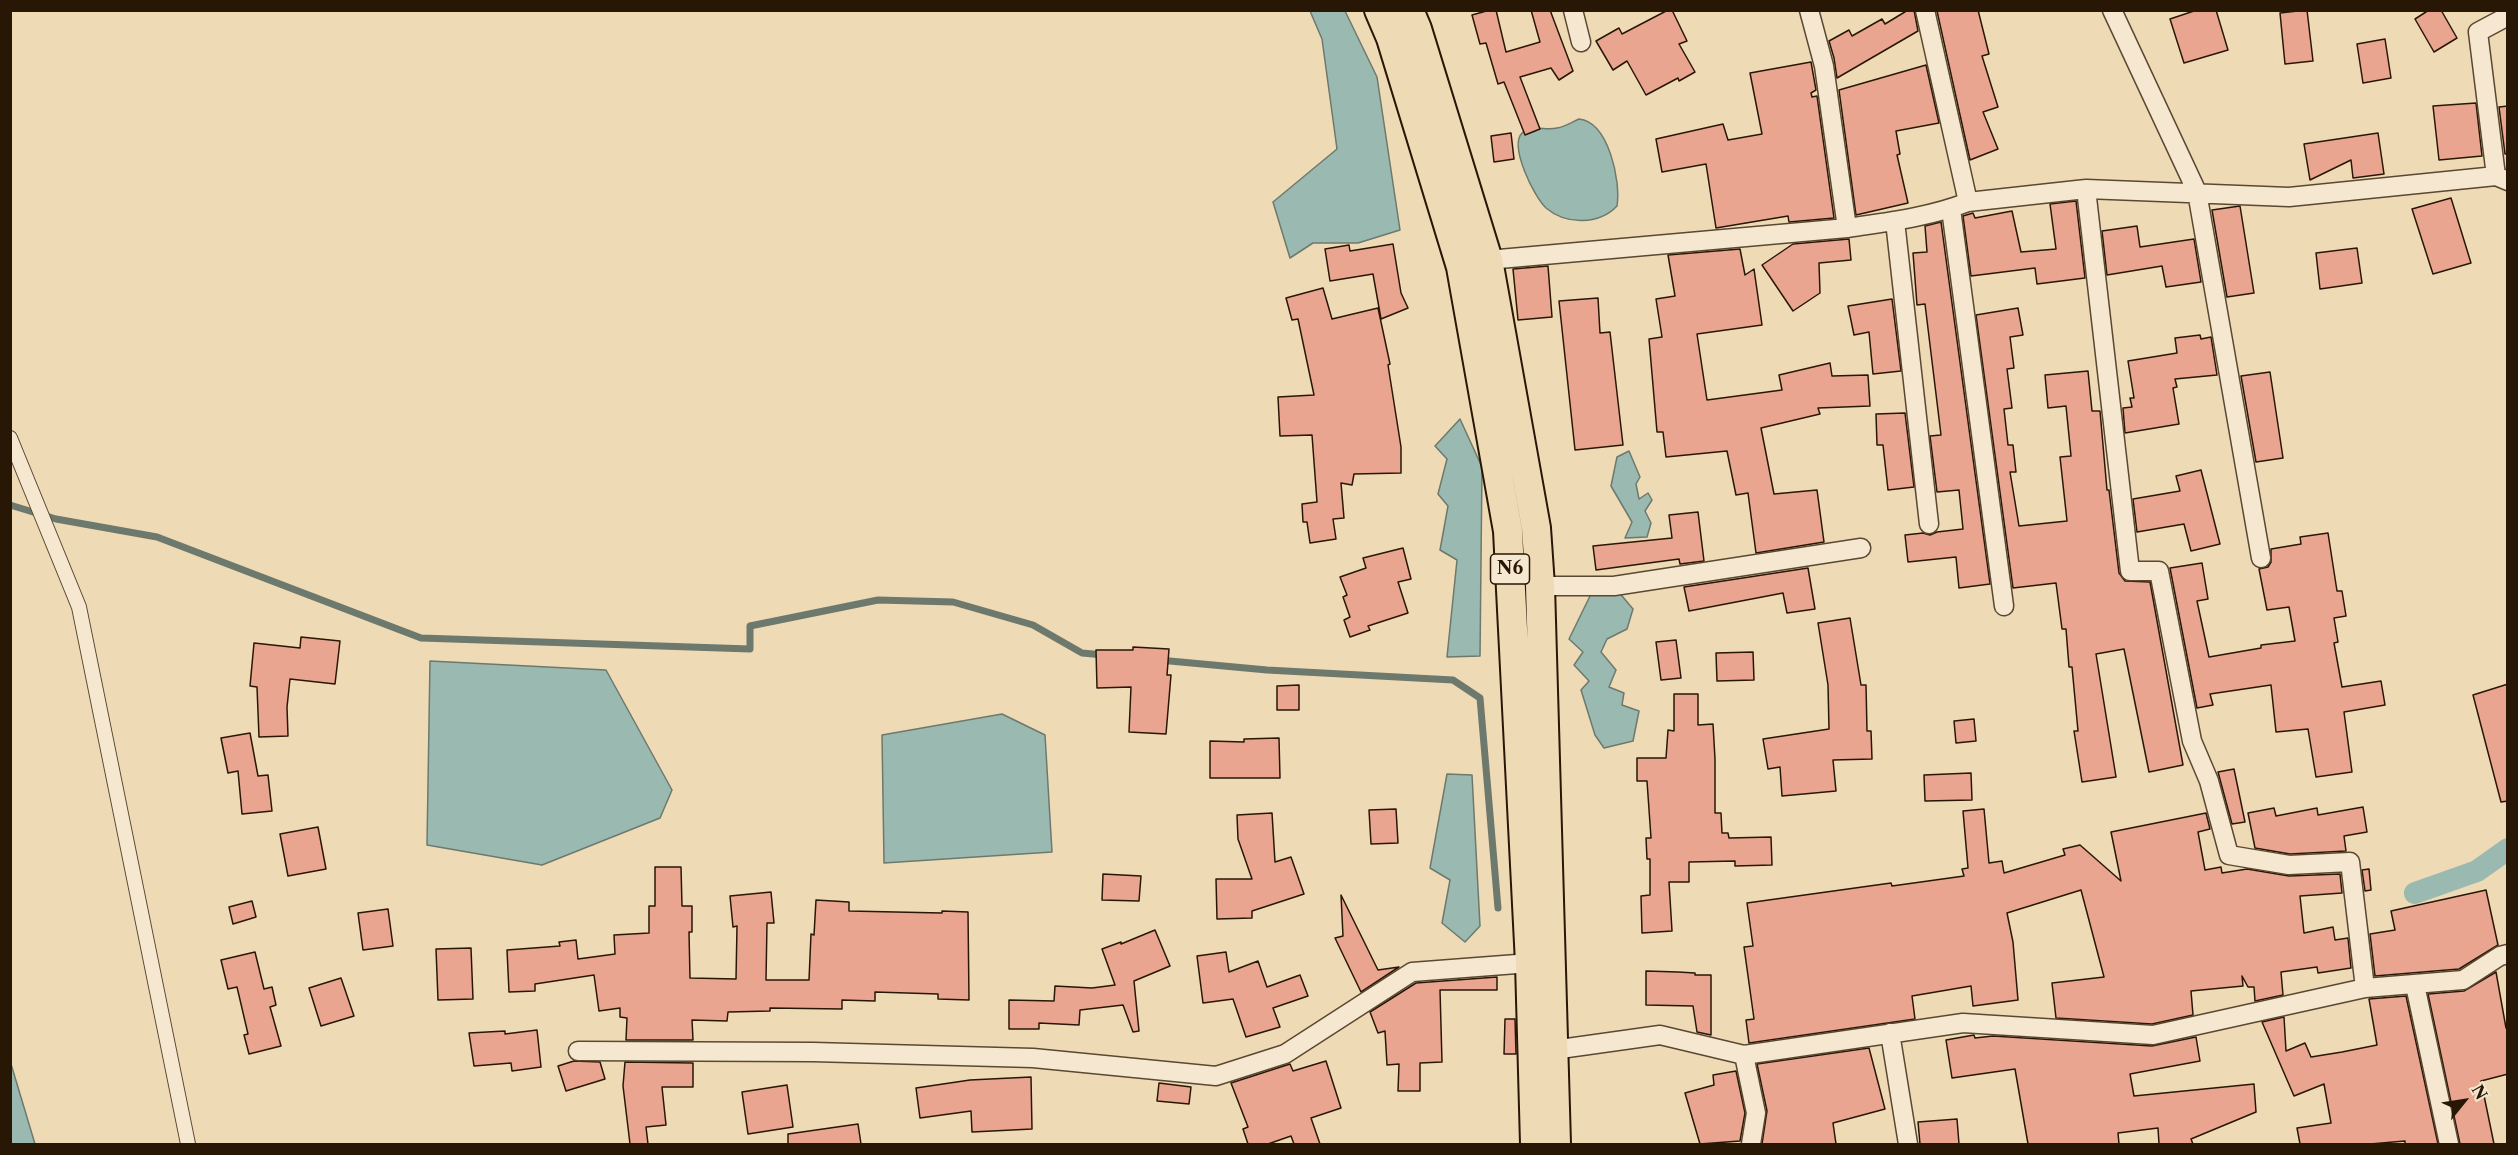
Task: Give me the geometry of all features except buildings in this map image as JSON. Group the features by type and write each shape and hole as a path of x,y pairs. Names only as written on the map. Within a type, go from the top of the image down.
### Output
{"highway":[{"name":"N6","path":"1379,10 1391,38 1461,267 1508,531 1530,963 1535,1144"},
{"name":"N6","path":"1409,10 1417,29 1488,260 1536,528 1540,586 1556,1144"}],"street":[{"path":"1573,10 1581,42"},
{"path":"1809,10 1824,66 1846,228"},
{"path":"1925,10 1968,202"},
{"path":"2112,10 2197,192 2261,558"},
{"path":"1488,260 1846,228 1895,221 1968,202 2086,189 2289,197 2502,178 2478,32 2508,16"},
{"path":"2086,189 2130,571 2159,571 2192,741 2209,781 2229,855 2289,865 2350,862 2365,988"},
{"path":"1951,208 2004,606"},
{"path":"1895,221 1929,524"},
{"path":"10,438 79,607 188,1144"},
{"path":"1540,586 1614,586 1861,548"},
{"path":"1553,1050 1659,1035 1744,1055 1963,1023 2153,1035 2365,988 2463,980 2500,956 2508,954"},
{"path":"578,1051 813,1052 1033,1058 1216,1076 1285,1054 1412,972 1530,963"},
{"path":"2415,985 2449,1144"},
{"path":"1890,1033 1908,1144"},
{"path":"1744,1055 1756,1113 1751,1144"}],"water":[{"path":"1310,11 1345,11 1377,77 1400,230 1358,243 1313,243 1290,258 1273,202 1337,149 1322,39"},
{"path":"1579,119 1598,130 1605,142 1615,169 1618,195 1617,206 1610,212 1601,217 1582,221 1563,218 1546,208 1530,183 1519,149 1519,140 1526,130 1553,129 1566,126"},
{"path":"1460,419 1482,467 1480,656 1447,657 1457,560 1440,550 1448,506 1438,494 1447,459 1435,446"},
{"path":"1629,451 1640,477 1636,484 1639,499 1648,493 1652,500 1645,511 1651,523 1647,537 1625,538 1632,522 1611,486 1617,457"},
{"path":"1617,590 1633,609 1627,629 1607,639 1601,652 1616,670 1609,687 1624,693 1622,705 1639,711 1633,741 1604,748 1595,735 1581,690 1589,681 1574,665 1583,652 1569,639 1591,594"},
{"path":"430,661 606,670 672,790 660,818 542,865 427,845"},
{"path":"1002,714 1045,735 1052,852 884,863 882,735"},
{"path":"1447,774 1472,775 1480,926 1465,942 1442,923 1450,880 1430,868"},
{"path":"11,1064 35,1144 11,1144"}],"waterway":[{"path":"10,505 56,519 157,537 421,638 750,649 750,626 878,600 953,602 1033,625 1082,653 1104,655"},
{"path":"1159,660 1267,670 1453,680 1480,698 1498,908"},
{"path":"2415,893 2477,871 2508,849"}]}
